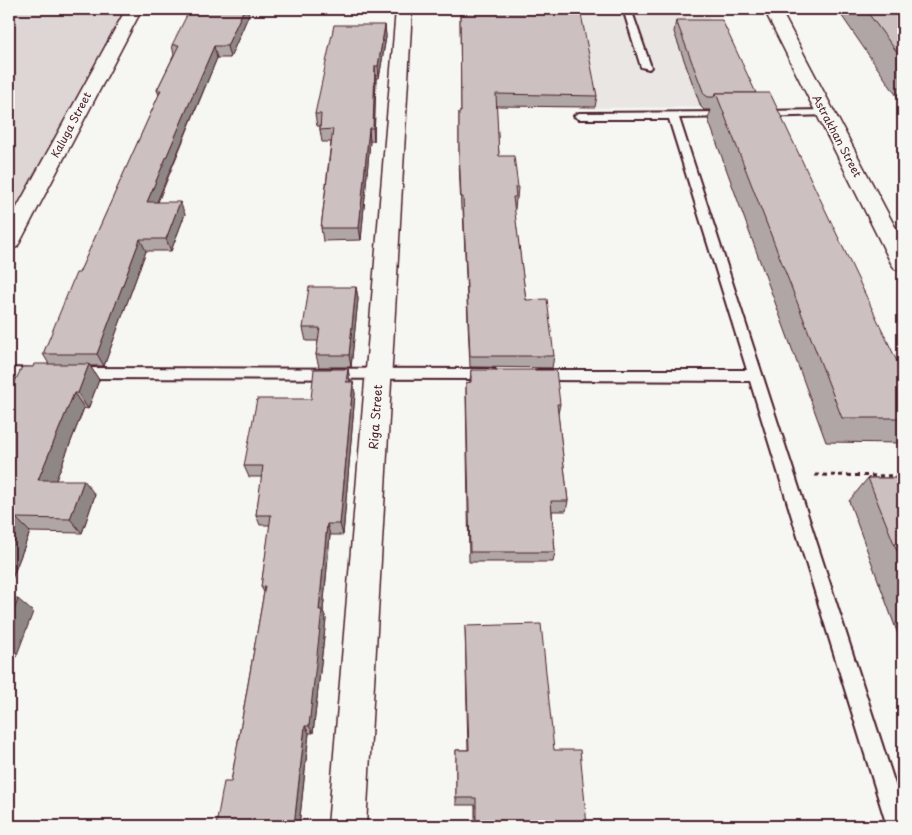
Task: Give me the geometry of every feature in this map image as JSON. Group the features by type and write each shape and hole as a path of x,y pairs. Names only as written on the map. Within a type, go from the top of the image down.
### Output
{"street":[{"name":"Kaluga Street","path":"9,242 134,9"},
{"name":"Riga Street","path":"347,826 404,9"},
{"name":"Astrakhan Street","path":"772,9 903,263"}],"lane":[{"path":"627,9 646,67"},
{"path":"579,116 824,112"},
{"path":"673,115 898,826"},
{"path":"9,373 508,374"},
{"path":"527,375 755,376"}],"path":[{"path":"787,475 903,476"}],"shaded area":[{"path":"9,9 134,9 9,242"},
{"path":"541,9 705,9 752,107 552,108"}],"building":[{"path":"190,9 244,9 227,46 214,46 147,202 180,202 166,239 140,239 97,354 43,354 76,273 79,273 161,90 157,90 179,45 172,45"},
{"path":"460,9 580,9 597,96 496,94 499,156 514,156 518,187 515,187 516,197 513,197 526,300 547,299 554,356 470,356 459,148 459,112 461,112"},
{"path":"865,9 903,9 903,60"},
{"path":"676,20 722,20 756,93 716,93 714,97 708,97 704,94"},
{"path":"334,25 385,25 378,66 375,66 373,128 369,128 359,228 321,228 333,129 320,130 321,114 315,114"},
{"path":"716,93 770,93 903,374 903,418 842,418"},
{"path":"309,287 356,287 349,355 316,355 320,328 303,328"},
{"path":"34,364 89,364 78,393 74,393 38,480 84,480 70,519 16,518 9,536 9,394 22,367 33,367"},
{"path":"314,369 348,369 346,382 353,382 340,524 327,524 319,610 322,610 309,726 305,726 294,826 216,826 224,782 231,782 265,586 261,587 271,515 256,515 263,466 244,466 257,399 311,399"},
{"path":"471,370 556,370 560,404 557,404 568,501 551,501 555,552 470,552 466,383 471,382"},
{"path":"868,478 903,478 903,566"},
{"path":"9,599 18,599 9,624"},
{"path":"541,624 554,750 580,750 587,826 476,826 476,798 456,798 456,750 469,750 465,626"}]}
